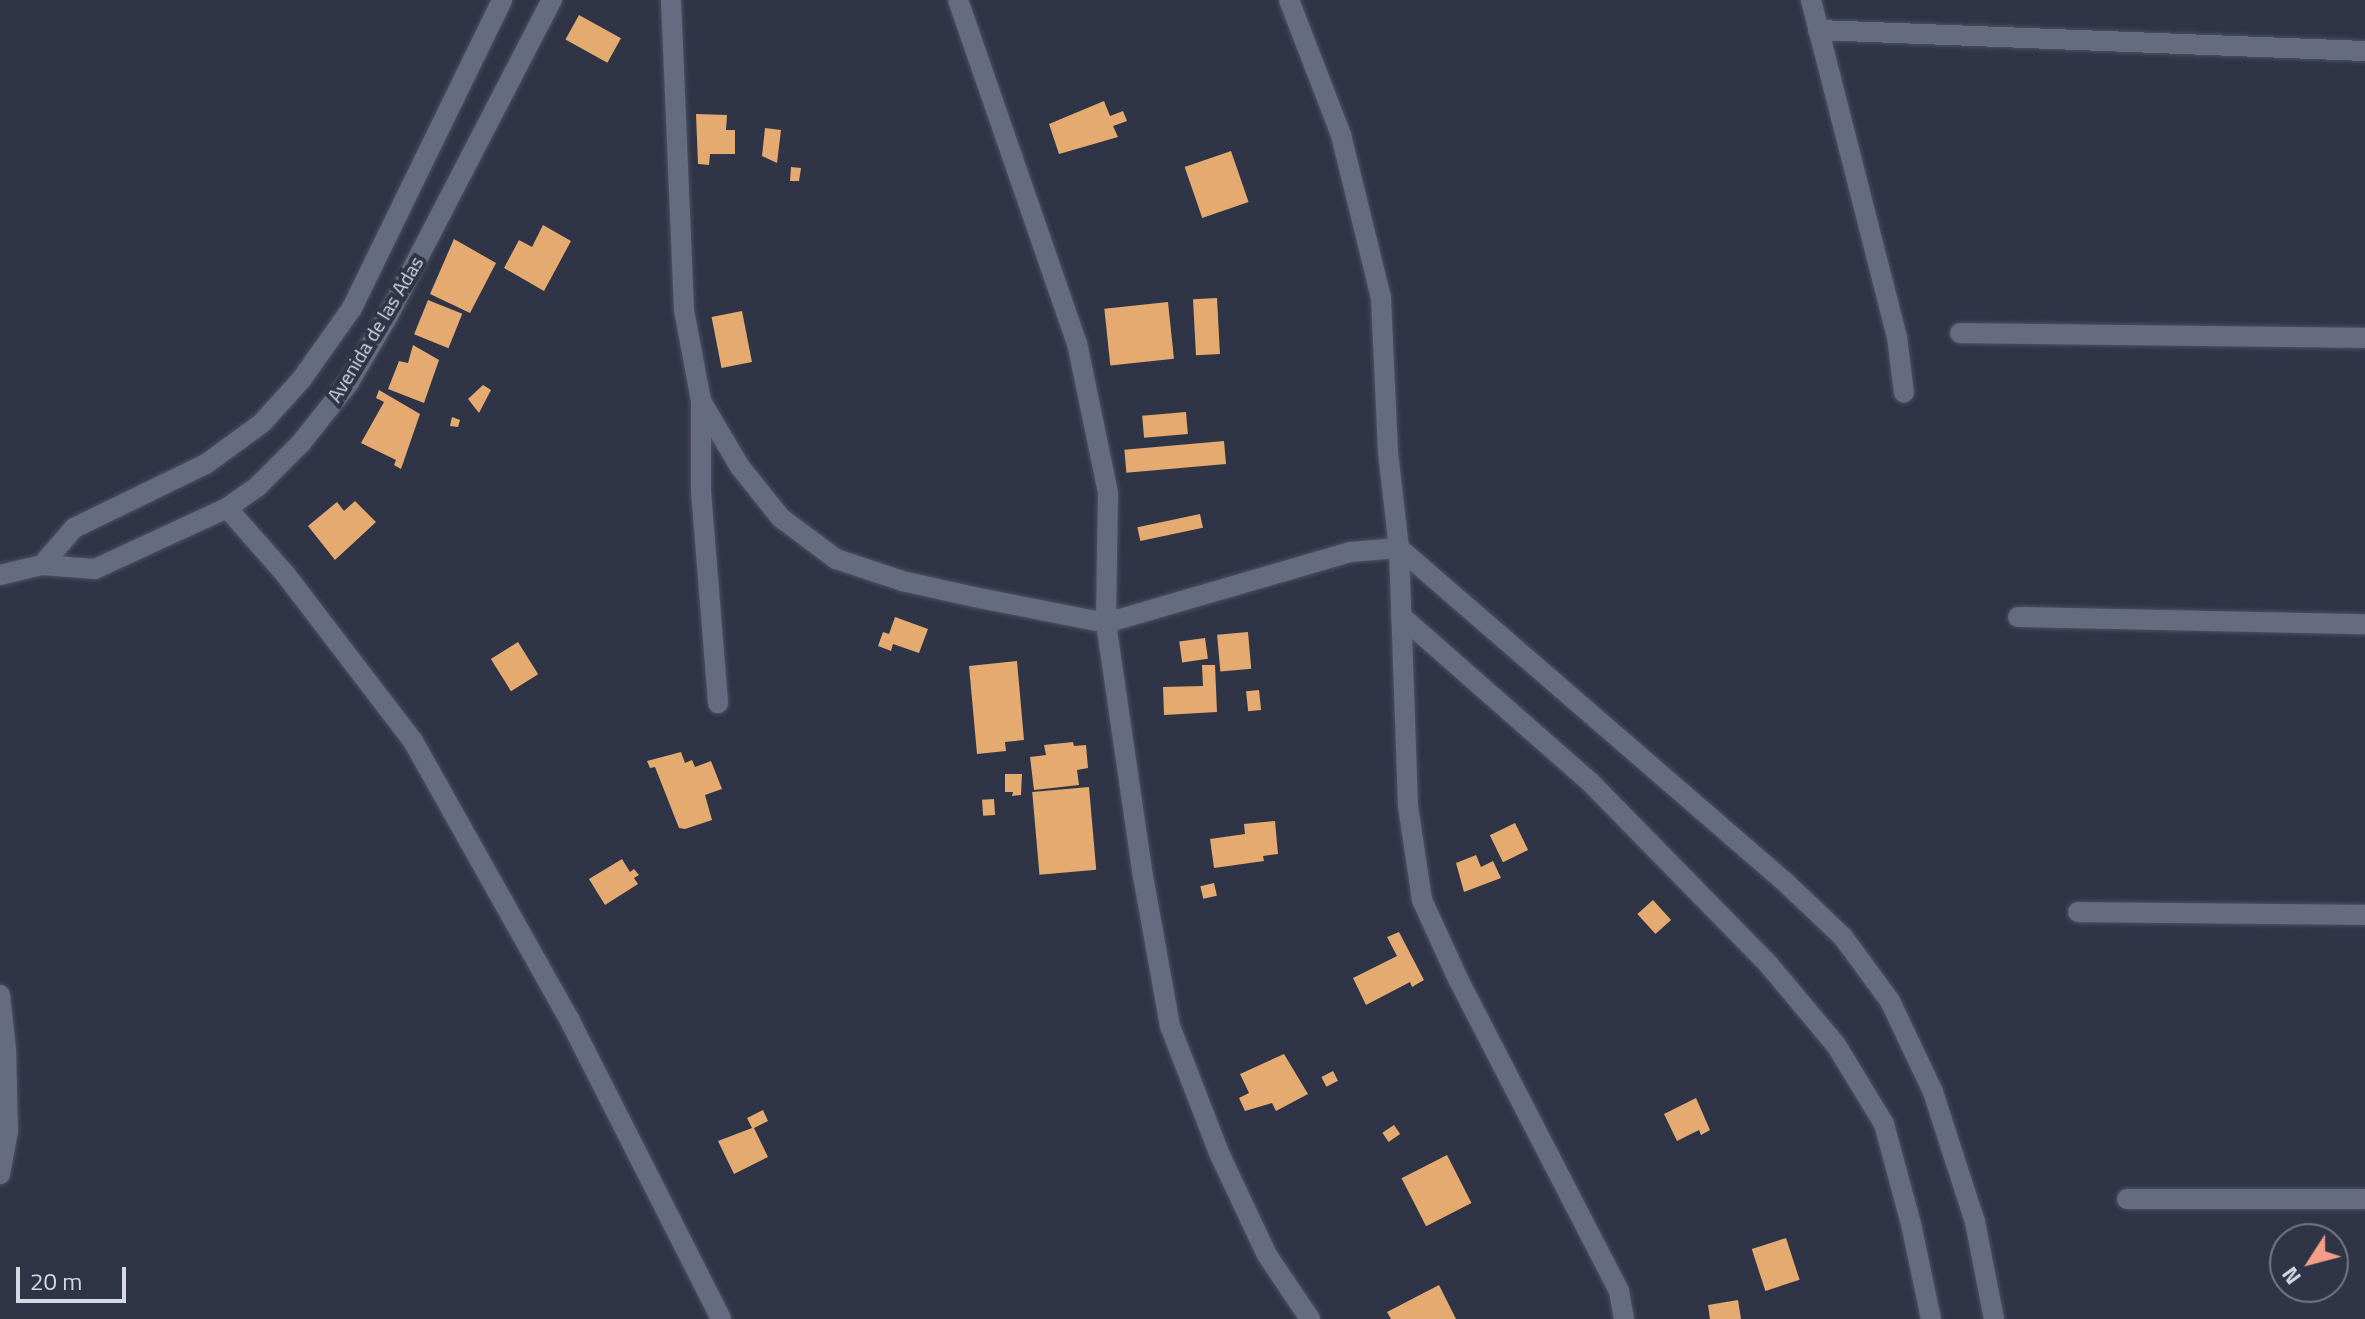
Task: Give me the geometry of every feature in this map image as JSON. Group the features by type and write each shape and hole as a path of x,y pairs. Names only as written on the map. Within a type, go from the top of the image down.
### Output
{"street":[{"name":"Avenida de las Adas","path":"42,565 74,528 206,464 262,423 301,380 352,308 502,0"},
{"name":"Avenida de las Adas","path":"42,565 95,569 227,508 258,486 301,443 348,384 389,314 552,0"},
{"path":"671,0 684,310 701,401 701,491 718,703"},
{"path":"958,0 1077,343 1108,493 1106,623 1143,876 1170,1026 1219,1153 1267,1255 1310,1319"},
{"path":"1289,0 1341,135 1381,298 1388,452 1399,548 1408,806 1422,900 1458,979 1619,1291 1624,1319"},
{"path":"1811,0 1897,337 1904,393"},
{"path":"1818,30 2365,51"},
{"path":"1960,333 2365,338"},
{"path":"701,401 740,467 781,518 836,559 902,581 1106,623 1350,552 1399,548 1785,882 1843,937 1890,1001 1933,1092 1975,1222 1994,1319"},
{"path":"227,508 286,575 413,741 570,1021 721,1319"},
{"path":"0,575 42,565"},
{"path":"1401,616 1589,781 1769,965 1836,1045 1884,1124 1911,1224 1931,1319"},
{"path":"2018,617 2365,624"},
{"path":"2078,912 2365,915"},
{"path":"0,995 6,1049 8,1131 0,1174"},
{"path":"2127,1199 2365,1199"}],"building":[{"path":"579,15 621,38 607,63 565,39"},
{"path":"1104,101 1110,116 1123,111 1127,121 1113,126 1118,137 1059,154 1049,124"},
{"path":"696,114 727,115 726,130 735,130 735,154 710,154 709,165 698,164"},
{"path":"765,128 781,130 777,163 762,156"},
{"path":"1231,151 1249,202 1202,218 1185,167"},
{"path":"791,167 801,168 799,181 790,181"},
{"path":"543,225 571,241 544,291 504,268 519,240 532,247"},
{"path":"454,239 496,263 470,313 430,294"},
{"path":"1217,298 1220,354 1196,355 1193,299"},
{"path":"428,300 462,314 448,348 414,334"},
{"path":"1168,302 1174,359 1110,365 1104,309"},
{"path":"742,311 752,362 721,368 712,317"},
{"path":"413,345 439,360 424,403 388,389 399,361 408,363"},
{"path":"483,385 491,390 479,413 468,399"},
{"path":"379,390 420,414 401,469 394,465 396,460 361,443 384,402 376,398"},
{"path":"1186,412 1188,434 1144,438 1142,416"},
{"path":"452,417 460,420 458,427 450,426"},
{"path":"1224,441 1226,464 1126,473 1124,450"},
{"path":"355,501 376,522 335,560 308,526 337,502 344,511"},
{"path":"1200,514 1203,528 1140,541 1137,527"},
{"path":"895,617 928,629 919,653 893,644 891,651 878,646 883,632 889,634"},
{"path":"1248,632 1251,669 1220,672 1217,635"},
{"path":"1205,638 1208,659 1182,662 1179,642"},
{"path":"518,642 538,674 511,691 491,659"},
{"path":"1017,661 1024,740 1005,742 1006,751 977,754 969,666"},
{"path":"1202,665 1215,665 1217,712 1164,715 1163,687 1203,686"},
{"path":"1259,690 1261,710 1248,711 1246,691"},
{"path":"1073,742 1074,746 1086,745 1088,768 1077,770 1079,785 1034,790 1030,757 1046,755 1044,745"},
{"path":"681,752 685,763 692,760 695,767 711,761 722,789 705,795 712,820 685,829 679,828 655,767 650,768 647,761"},
{"path":"1005,774 1022,774 1021,795 1012,796 1013,792 1005,792"},
{"path":"1089,787 1096,870 1039,875 1032,792"},
{"path":"994,799 995,815 983,816 982,800"},
{"path":"1275,821 1278,854 1263,856 1264,861 1214,868 1210,839 1245,834 1244,824"},
{"path":"1515,823 1528,850 1503,862 1490,835"},
{"path":"1476,855 1481,867 1493,861 1501,878 1464,892 1456,863"},
{"path":"622,859 630,872 634,869 639,875 634,878 638,884 605,905 589,879"},
{"path":"1214,883 1217,896 1203,899 1200,886"},
{"path":"1653,900 1671,920 1655,934 1637,914"},
{"path":"1399,932 1424,980 1412,987 1410,982 1366,1005 1353,978 1397,956 1387,937"},
{"path":"1284,1054 1308,1094 1276,1111 1272,1103 1245,1111 1239,1098 1249,1093 1240,1074"},
{"path":"1333,1071 1338,1081 1326,1087 1321,1077"},
{"path":"1696,1098 1710,1130 1701,1135 1699,1130 1677,1141 1664,1114"},
{"path":"763,1110 768,1121 754,1128 768,1157 734,1174 718,1141 752,1128 747,1118"},
{"path":"1394,1125 1400,1134 1389,1142 1382,1133"},
{"path":"1447,1155 1472,1203 1426,1226 1402,1178"},
{"path":"1786,1238 1800,1280 1765,1291 1752,1249"},
{"path":"1439,1285 1456,1319 1391,1319 1387,1312"},
{"path":"1738,1300 1741,1319 1710,1319 1708,1305"}]}
